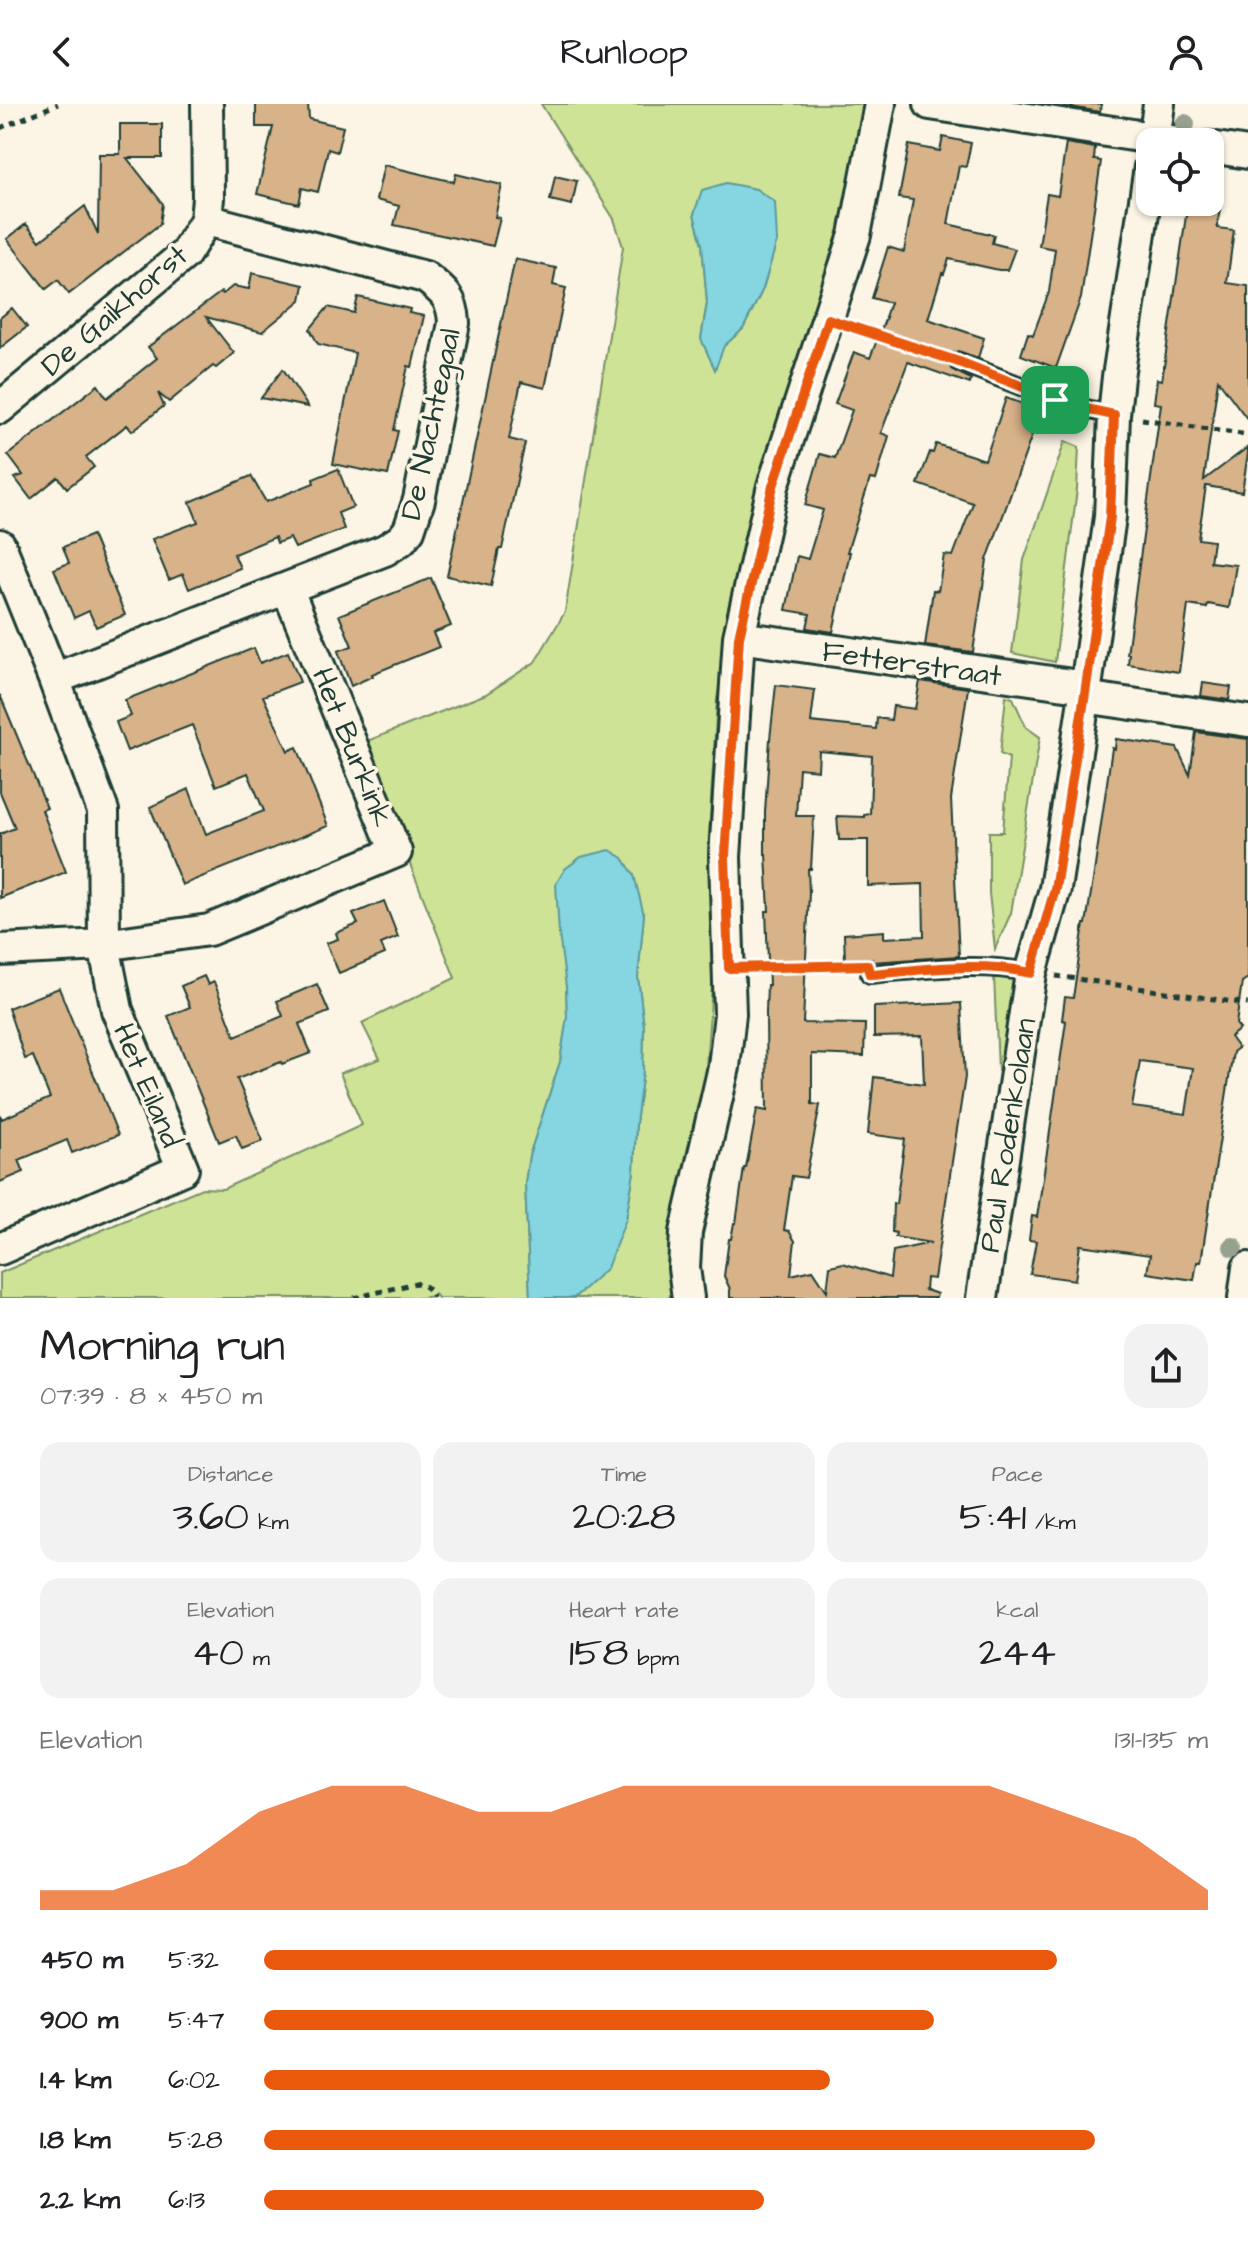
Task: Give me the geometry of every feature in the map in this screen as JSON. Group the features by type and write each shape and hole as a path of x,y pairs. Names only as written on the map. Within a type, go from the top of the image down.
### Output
{"street":[{"name":"De Gaikhorst","path":"0,408 185,254 206,220 207,104"},
{"path":"688,1298 684,1268 686,1232 724,1067 730,1014 725,857 739,637 773,486 855,235 880,104"},
{"path":"930,104 1136,143"},
{"name":"Paul Rodenkolaan","path":"1159,104 1159,128"},
{"path":"1224,149 1248,153"},
{"name":"Paul Rodenkolaan","path":"982,1298 1031,973 1055,889 1110,517 1114,415 1147,216"},
{"name":"De Nachtegaal","path":"206,220 425,277 441,288 453,305 454,323 419,500 409,530 401,540 385,550 287,588"},
{"path":"0,545 103,811 104,945 0,950"},
{"path":"54,679 287,588"},
{"name":"Het Burkink","path":"104,945 209,930 396,852 287,588"},
{"name":"Fetterstraat","path":"739,637 1248,721"},
{"name":"Het Eiland","path":"0,1249 183,1169 117,1010 104,945"},
{"path":"1244,1298 1248,1268"}],"lane":[{"path":"959,362 1072,406 1114,415"},
{"path":"870,974 985,967 1005,967 1031,973"}],"path":[{"path":"0,128 58,104"},
{"path":"828,319 959,362"},
{"path":"1114,415 1248,435"},
{"path":"729,968 867,965 870,974"},
{"path":"1031,973 1248,1004"},
{"path":"354,1298 416,1283 432,1292 433,1298"}],"green space":[{"path":"541,104 867,106 833,277 744,566 717,699 708,852 713,972 705,1080 680,1211 675,1298 574,1298 626,1219 634,1172 643,1071 644,1027 638,977 644,914 566,987 567,1017 560,1062 529,1156 525,1183 530,1298 438,1298 436,1295 422,1298 0,1298 0,1273 202,1188 223,1189 362,1125 340,1073 380,1059 362,1023 455,978 362,743 486,694 535,662 565,612 623,247 614,219","holes":["694,214 777,241 761,293 743,329 724,346 701,339 707,303 702,244"]},
{"path":"1065,441 1079,447 1077,489 1055,662 1012,653 1024,560"},
{"path":"1006,696 1013,698 1026,727 1040,737 1011,913 995,949 989,893 989,832 1003,832 1009,758 1000,754"},
{"path":"994,975 1015,977 1005,1065 998,1070"}],"water":[{"path":"726,183 756,189 775,202 777,241 763,289 743,329 724,346 715,370 701,339 707,303 702,244 694,214 702,190"},
{"path":"610,850 623,858 634,875 644,915 638,977 644,1027 643,1071 634,1172 626,1219 607,1268 574,1298 530,1298 525,1183 529,1156 560,1062 567,1017 556,884 565,869 581,857"}],"building":[{"path":"256,104 308,104 309,119 343,127 337,152 328,149 318,192 302,188 299,204 257,194 273,127 256,127"},
{"path":"1072,104 1101,104 1100,112 1071,107"},
{"path":"120,124 162,124 162,158 127,158 163,204 160,224 69,294 58,280 46,289 7,239 26,224 40,241 85,206 98,234 99,154 120,154"},
{"path":"943,137 971,143 966,167 959,166 948,224 994,235 992,243 1015,249 1007,270 949,259 928,319 984,338 978,358 958,351 949,359 951,369 971,379 970,384 908,362 881,433 889,436 876,480 870,479 847,552 850,552 833,632 807,628 810,614 786,610 797,556 808,559 823,510 805,505 820,454 835,458 852,410 835,404 854,352 870,358 886,317 890,303 872,298 888,247 904,252 913,200 899,198 909,145 940,151"},
{"path":"1066,143 1095,148 1094,160 1101,161 1081,298 1056,368 1021,355 1028,333 1033,335 1049,292 1055,249 1039,246 1047,194 1058,196"},
{"path":"384,165 454,182 456,174 502,185 495,217 500,218 493,246 394,225 399,206 376,200"},
{"path":"555,176 577,181 572,205 550,200"},
{"path":"1186,216 1219,216 1217,228 1234,230 1227,283 1248,286 1248,420 1218,380 1204,480 1248,447 1248,453 1242,492 1206,486 1198,539 1213,541 1210,562 1236,565 1229,608 1208,604 1207,608 1188,605 1179,672 1128,664 1127,654 1161,404 1154,403 1157,379 1162,380"},
{"path":"515,259 556,268 553,285 566,288 545,388 521,382 509,439 525,443 491,586 447,576"},
{"path":"252,273 304,285 301,300 262,332 206,317 234,353 169,402 158,393 164,406 132,431 127,425 86,457 94,467 67,488 58,477 31,499 15,478 23,475 8,455 98,385 107,398 157,358 148,347 221,292 223,294 233,286 249,289"},
{"path":"358,297 410,309 409,313 424,316 412,367 408,366 388,475 333,464 355,353 318,344 310,329 328,307 354,313"},
{"path":"12,308 27,327 0,348 0,318"},
{"path":"283,369 308,407 261,398"},
{"path":"1006,398 1041,410 987,560 973,652 925,646 933,590 938,591 944,555 953,556 973,503 918,484 936,444 985,460"},
{"path":"338,469 353,507 338,513 344,529 295,548 290,538 277,543 275,537 234,554 240,568 189,589 183,574 169,580 152,539 198,522 190,502 251,476 266,502 314,483 313,479"},
{"path":"92,535 125,615 96,627 89,611 74,618 54,569 69,563 63,547"},
{"path":"431,578 451,626 433,633 439,647 372,674 351,686 338,651 352,646 339,615"},
{"path":"254,648 260,663 288,652 300,682 263,696 288,751 297,747 328,826 182,885 150,807 189,789 206,834 264,811 248,773 216,786 192,725 127,751 116,722 131,716 125,700"},
{"path":"920,681 968,688 951,799 959,956 845,961 844,934 884,931 884,938 924,936 923,884 868,886 868,840 839,840 837,816 864,817 870,814 872,756 819,751 818,770 799,768 796,816 814,816 811,869 808,869 803,1023 865,1024 864,1056 812,1054 812,1104 820,1105 806,1178 792,1176 784,1230 789,1231 795,1241 791,1275 813,1270 827,1291 830,1266 843,1263 890,1278 893,1251 931,1243 895,1237 896,1233 892,1232 893,1204 896,1204 905,1139 868,1134 874,1077 924,1084 922,1036 874,1037 874,1007 961,1003 965,1077 934,1279 926,1278 925,1290 937,1294 936,1298 730,1298 724,1276 729,1239 736,1223 757,1109 767,1111 766,1012 769,985 766,911 769,911 765,812 776,685 815,690 811,722 876,729 877,718 891,720 893,706 915,709"},
{"path":"1203,683 1231,687 1229,700 1201,696"},
{"path":"0,695 47,808 42,810 66,872 0,898 0,834 15,828 0,792"},
{"path":"1196,732 1248,739 1248,978 1242,982 1236,1024 1240,1029 1230,1037 1238,1048 1233,1052 1201,1262 1197,1262 1194,1280 1147,1273 1150,1255 1080,1245 1075,1280 1030,1274 1036,1241 1029,1240 1032,1216 1037,1217 1047,1152 1066,1021 1062,1020 1065,997 1073,998 1112,748 1115,749 1116,739 1177,748 1190,775","holes":["1140,1061 1193,1068 1186,1114 1132,1107"]},
{"path":"384,901 398,937 381,944 385,954 339,973 326,943 338,939 336,933 358,924 353,914"},
{"path":"204,976 208,985 214,982 235,1036 283,1016 277,1001 317,984 329,1012 299,1024 311,1053 237,1079 263,1141 242,1149 236,1135 219,1142 168,1016 190,1007 181,986"},
{"path":"59,988 118,1135 72,1153 67,1140 19,1160 24,1172 0,1182 0,1115 2,1119 50,1098 33,1056 25,1059 8,1008"}],"route":[{"path":"828,319 959,362 1055,400 1114,415 1110,517 1055,889 1031,973 1005,967 870,974 867,965 729,968 725,857 739,637 773,486 828,319"}]}
